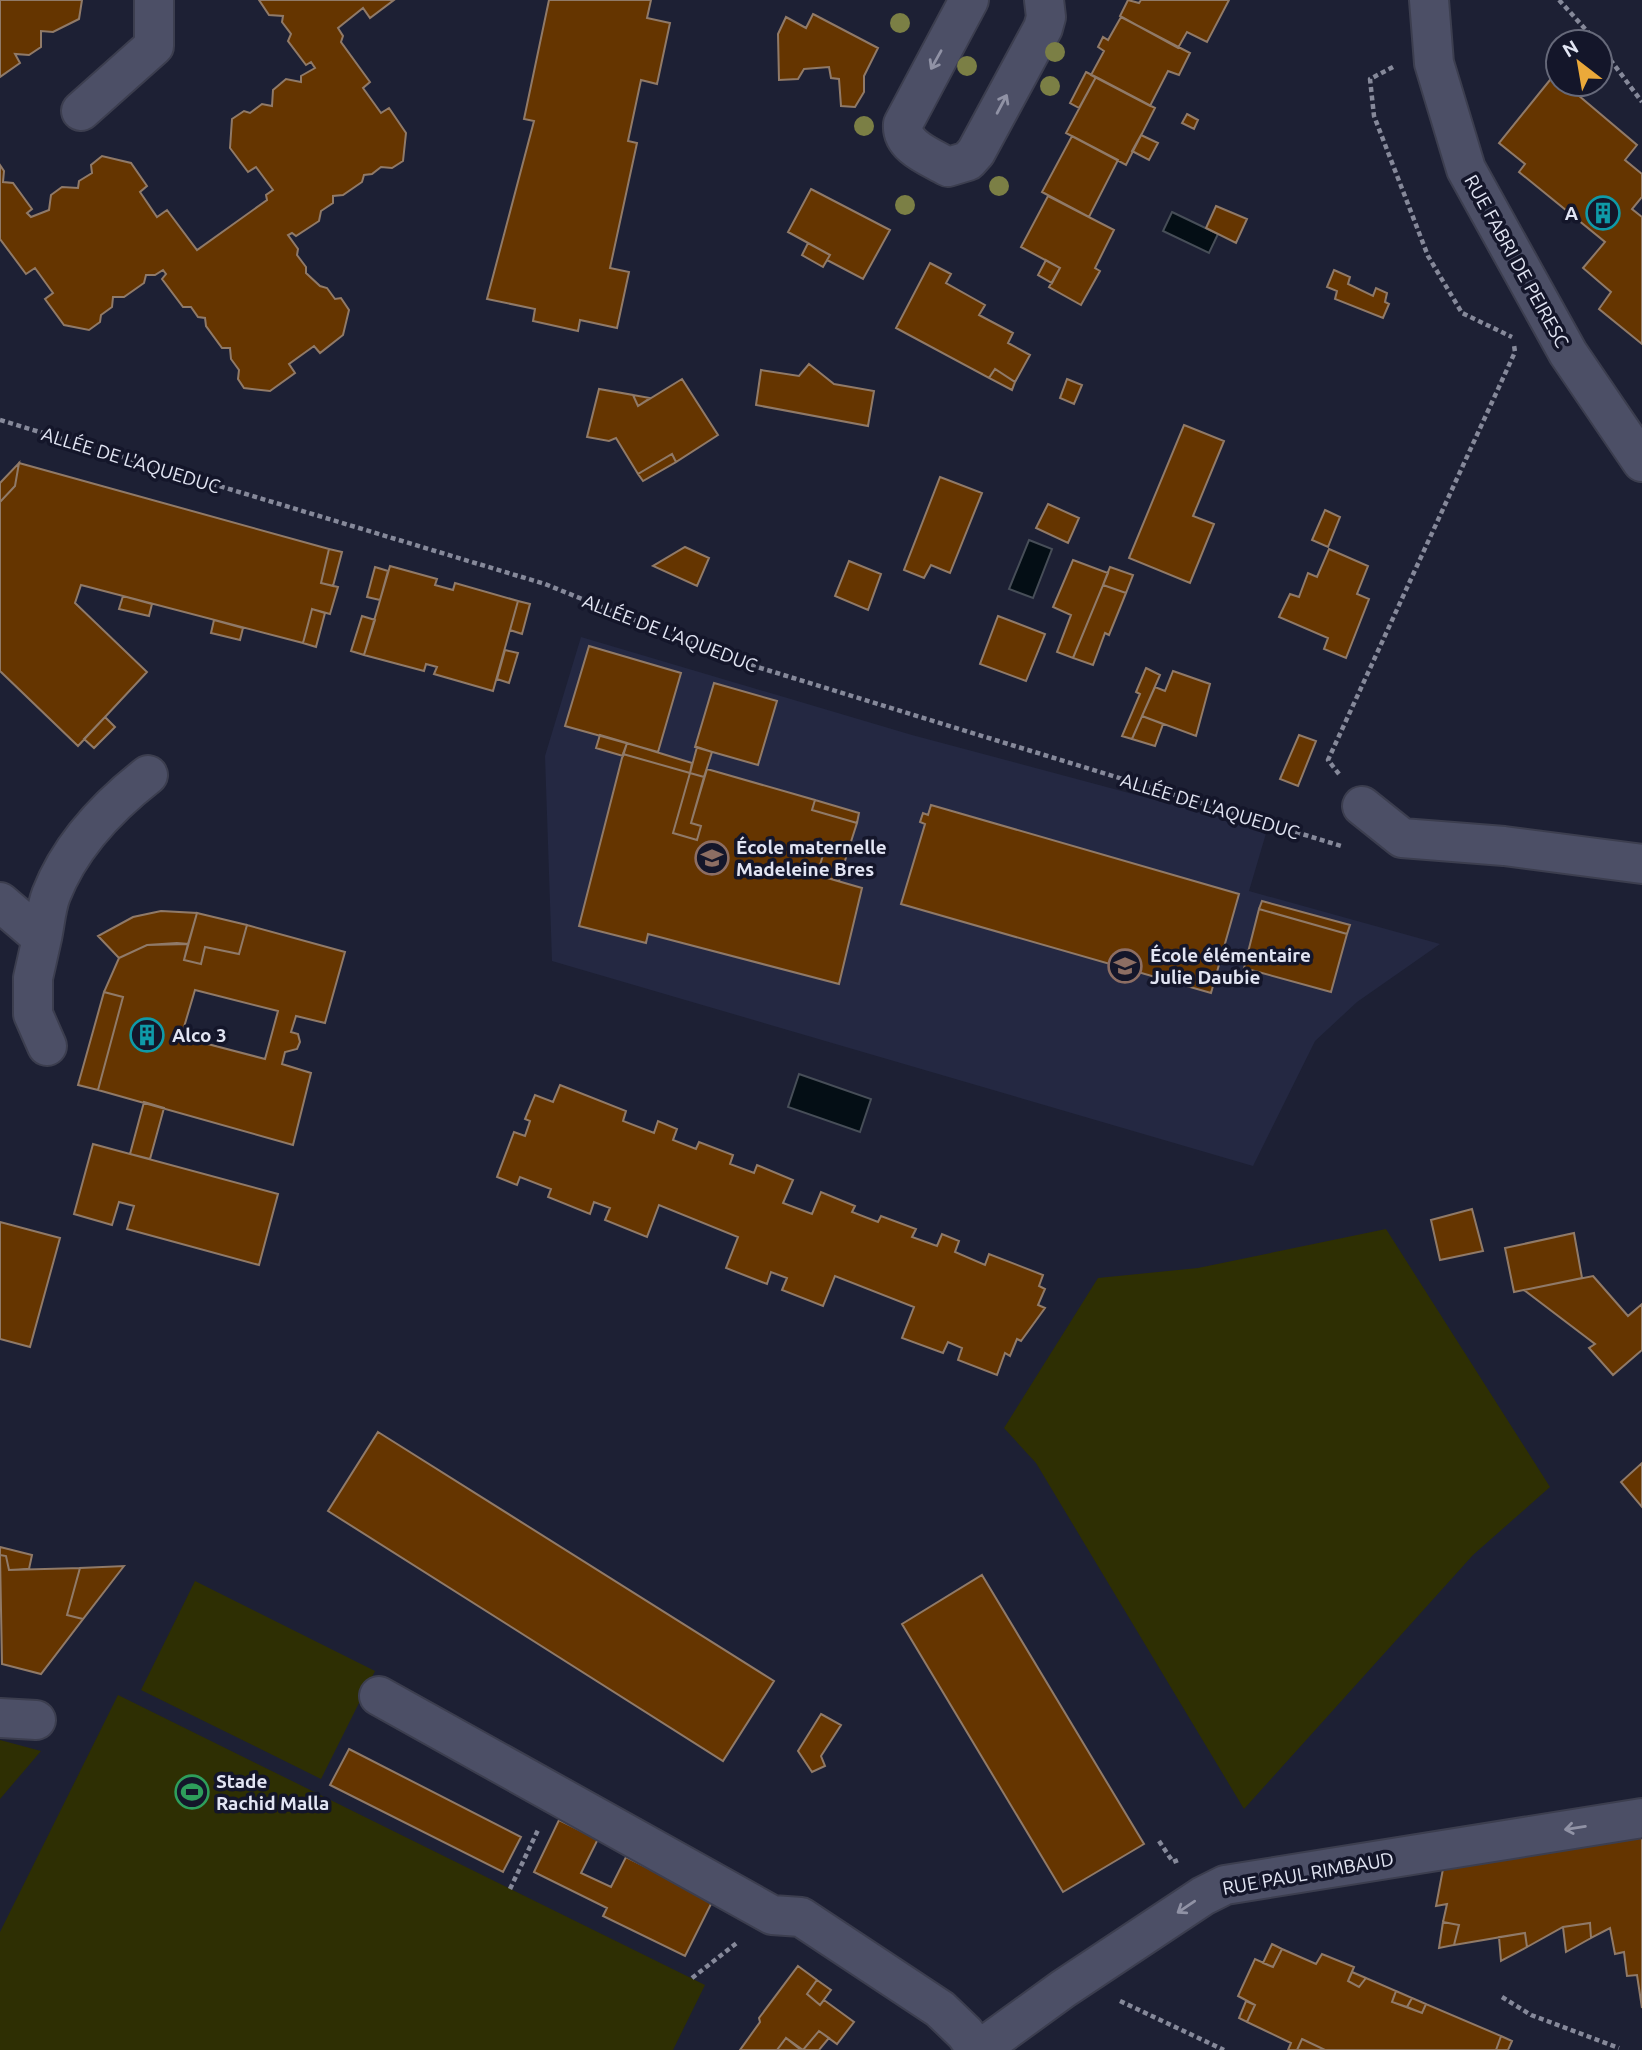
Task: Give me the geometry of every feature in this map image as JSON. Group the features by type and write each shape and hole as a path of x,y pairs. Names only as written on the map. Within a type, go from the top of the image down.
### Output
{"street":[{"path":"81,110 154,46 154,0"},
{"path":"969,0 903,124 902,132 907,140 948,167 968,161 976,152 1043,28 1046,17 1044,0"},
{"name":"RUE FABRI DE PEIRESC","path":"1429,0 1434,54 1466,169 1568,353 1642,462"},
{"path":"47,1046 33,1014 33,978 50,897 74,852 115,801 148,775"},
{"path":"1363,806 1402,838 1504,846 1642,864"},
{"path":"0,902 42,938"},
{"path":"379,1696 772,1915 801,1917 940,2010 965,2033 978,2050"},
{"name":"RUE PAUL RIMBAUD","path":"978,2050 1063,1989 1203,1896 1225,1885 1642,1818"}],"path":[{"path":"1559,0 1584,28"},
{"path":"1363,806 1328,760 1515,352 1513,337 1462,313 1427,256 1374,116 1370,79 1434,54"},
{"path":"1614,65 1642,102"},
{"name":"ALLÉE DE L'AQUEDUC","path":"0,420 545,584 728,658 1341,846"},
{"path":"510,1889 555,1795"},
{"path":"692,1978 772,1915"},
{"path":"1108,1996 1224,2050"},
{"path":"1502,1997 1531,2015 1619,2048"}],"shaded area":[{"path":"1172,212 1218,234 1209,253 1163,231"},
{"path":"1029,540 1052,549 1033,598 1009,589"},
{"path":"581,637 912,735 1267,830 1249,891 1440,944 1357,1002 1315,1041 1253,1166 552,961 545,756"},
{"path":"799,1074 871,1099 860,1132 788,1107"},
{"path":"1386,1229 1550,1487 1473,1555 1244,1809 1036,1463 1004,1428 1098,1278 1198,1268"},
{"path":"195,1581 375,1671 321,1779 141,1690"},
{"name":"Stade Rachid Malla","path":"118,1695 705,1985 673,2050 0,2050 0,1932"},
{"path":"0,1740 41,1751 0,1799"}],"building":[{"path":"0,0 82,0 79,19 53,32 41,31 41,47 29,55 15,54 20,63 0,77"},
{"path":"259,0 394,0 370,18 363,8 338,28 343,36 341,42 370,82 363,88 381,113 389,108 406,133 403,161 392,168 381,167 372,174 364,175 362,182 343,195 333,196 333,203 321,211 319,221 296,236 292,233 288,235 298,249 297,255 306,267 306,273 320,286 327,288 335,299 341,298 349,310 343,335 320,353 314,346 289,364 295,373 270,391 244,388 238,379 239,370 231,359 230,348 222,348 206,326 205,318 198,317 191,307 183,307 162,279 166,274 163,270 155,275 146,275 144,283 124,297 113,297 112,307 101,315 100,322 89,330 64,325 45,299 53,293 35,268 26,274 0,239 0,165 4,171 3,182 13,183 32,209 27,213 31,217 49,210 51,195 62,187 78,188 79,181 92,173 91,165 102,156 131,163 147,186 140,192 157,217 167,210 197,250 267,200 266,195 273,190 256,167 248,172 230,148 232,119 244,111 250,113 262,104 272,106 273,90 286,79 301,82 301,76 315,68 311,62 306,65 288,41 291,34 282,22 283,16 269,15"},
{"path":"549,0 651,0 647,18 670,23 657,84 641,80 628,141 637,143 610,268 629,272 617,328 580,320 578,331 533,321 535,309 487,299 534,121 524,119"},
{"path":"1128,0 1139,3 1141,0 1229,0 1207,42 1187,32 1178,48 1120,16"},
{"path":"813,14 878,48 864,76 864,92 855,107 841,106 839,79 831,78 829,67 804,69 798,79 779,80 778,34 786,17 806,28"},
{"path":"1121,17 1190,53 1179,75 1168,71 1150,106 1091,75 1104,51 1098,47 1103,37 1108,40"},
{"path":"1086,72 1096,77 1079,108 1070,103"},
{"path":"1096,77 1155,108 1126,165 1066,133"},
{"name":"A","path":"1544,87 1544,98 1582,98 1637,145 1625,160 1642,174 1642,197 1632,209 1642,217 1642,344 1599,309 1611,292 1583,268 1605,242 1519,172 1525,164 1499,143"},
{"path":"1187,114 1198,120 1194,129 1182,123"},
{"path":"1141,135 1158,143 1149,160 1132,151"},
{"path":"1072,136 1118,160 1089,217 1042,192"},
{"path":"811,189 890,230 863,279 827,260 830,255 788,232"},
{"path":"1048,196 1114,230 1095,268 1100,271 1081,305 1049,287 1060,268 1021,247"},
{"path":"1216,206 1247,219 1236,243 1206,228"},
{"path":"808,243 830,255 823,267 802,255"},
{"path":"1046,260 1060,268 1052,283 1038,275"},
{"path":"930,263 951,274 946,283 985,305 979,315 1013,333 1008,343 1030,355 1015,382 995,369 989,378 896,328"},
{"path":"1334,270 1350,277 1348,284 1373,296 1376,288 1387,293 1385,302 1389,304 1383,318 1335,299 1337,291 1327,287"},
{"path":"809,364 834,384 874,391 868,426 756,405 761,370 799,376"},
{"path":"995,369 1015,382 1012,390 989,378"},
{"path":"682,379 718,435 676,462 672,454 638,474 616,438 609,441 587,437 599,389 633,395 638,406"},
{"path":"1067,379 1082,385 1074,404 1060,398"},
{"path":"633,395 650,398 638,406"},
{"path":"1184,425 1224,441 1193,516 1214,524 1190,583 1129,558"},
{"path":"672,454 676,462 643,481 638,474"},
{"path":"19,463 15,486 0,502 0,483"},
{"path":"19,463 329,549 321,583 338,587 330,614 312,609 303,643 81,585 75,603 147,672 78,746 0,671 0,502 15,486"},
{"path":"940,477 982,493 950,573 931,565 924,578 904,570"},
{"path":"1048,504 1079,518 1068,543 1036,528"},
{"path":"1325,510 1340,517 1328,547 1312,540"},
{"path":"685,547 709,558 697,586 653,566"},
{"path":"329,549 342,552 333,586 321,583"},
{"path":"1329,549 1368,566 1357,594 1369,599 1346,658 1324,649 1328,638 1279,617 1290,594 1299,597 1308,573 1317,577"},
{"path":"1073,560 1108,573 1073,658 1057,652 1071,615 1053,607"},
{"path":"849,561 881,574 868,610 835,596"},
{"path":"390,566 437,579 435,585 453,590 455,583 518,601 493,691 434,674 437,667 426,664 424,671 364,655"},
{"path":"375,567 388,571 380,600 367,597"},
{"path":"1110,567 1133,575 1126,593 1103,585"},
{"path":"1103,585 1126,593 1109,635 1105,633 1093,665 1073,658"},
{"path":"123,596 152,604 149,616 119,609"},
{"path":"518,601 530,604 522,634 510,630"},
{"path":"312,609 325,613 316,647 303,643"},
{"path":"362,616 375,620 364,655 351,651"},
{"path":"998,616 1045,634 1026,681 980,664"},
{"path":"214,620 243,628 240,640 211,633"},
{"path":"589,646 681,673 658,752 565,726"},
{"path":"505,650 518,653 509,683 497,679"},
{"path":"1146,668 1160,675 1132,739 1122,736 1140,694 1136,692"},
{"path":"1173,671 1210,684 1196,736 1142,716 1155,687 1165,691"},
{"path":"714,683 777,701 758,765 695,747"},
{"path":"1142,716 1163,724 1155,746 1132,739"},
{"path":"105,717 115,727 94,748 84,739"},
{"path":"600,735 627,743 623,756 596,748"},
{"path":"1299,735 1316,741 1298,786 1280,779"},
{"path":"627,743 692,763 690,773 623,754"},
{"path":"697,747 712,752 704,777 690,773"},
{"path":"623,754 690,773 673,833 697,840 701,826 691,823 707,769 815,800 812,810 857,823 847,854 823,855 817,875 862,888 839,984 648,934 646,943 579,926"},
{"path":"690,773 704,777 691,823 701,826 697,840 673,833"},
{"path":"815,800 859,813 857,823 812,810"},
{"path":"931,805 1239,894 1211,993 901,904 925,824 920,822 923,813 928,815"},
{"path":"847,854 839,881 817,875 823,855"},
{"path":"1262,901 1350,925 1347,934 1259,909"},
{"path":"1259,909 1347,934 1331,992 1244,968"},
{"path":"161,911 197,913 188,944 147,945 119,958 98,936 133,917"},
{"path":"197,913 247,925 239,954 205,947 201,964 184,960"},
{"name":"Alco 3","path":"247,925 345,952 325,1023 296,1016 291,1032 298,1034 300,1042 297,1049 285,1052 282,1064 311,1073 293,1145 98,1090 123,997 104,992 119,958 147,945 177,943 188,944 184,960 201,964 205,947 239,954","holes":["195,990 278,1011 265,1059 181,1037"]},
{"path":"104,992 123,997 98,1090 78,1085"},
{"path":"560,1085 626,1111 623,1121 654,1133 658,1121 677,1129 673,1140 696,1149 699,1142 733,1155 730,1164 754,1173 757,1165 793,1180 783,1203 812,1214 821,1192 855,1206 852,1212 878,1222 881,1216 916,1229 912,1237 937,1246 942,1234 959,1241 955,1252 985,1265 989,1254 1043,1275 1039,1286 1045,1289 1038,1305 1045,1308 1021,1341 1017,1339 1010,1356 1005,1353 997,1375 958,1360 962,1348 948,1342 943,1353 902,1338 914,1307 835,1276 823,1306 782,1290 787,1278 771,1272 767,1284 726,1268 738,1237 659,1205 647,1237 605,1220 610,1208 594,1202 590,1214 548,1197 551,1189 520,1177 517,1185 497,1177 514,1132 525,1136 530,1121 525,1119 535,1095 553,1102"},
{"path":"144,1102 164,1108 150,1159 130,1154"},
{"path":"93,1144 278,1194 259,1265 127,1229 134,1206 119,1202 112,1225 74,1214"},
{"path":"1472,1209 1483,1251 1440,1260 1431,1220"},
{"path":"0,1222 60,1238 30,1347 0,1339"},
{"path":"1574,1233 1582,1278 1514,1292 1505,1248"},
{"path":"1593,1276 1628,1316 1642,1304 1642,1350 1613,1375 1589,1348 1595,1344 1524,1290"},
{"path":"378,1432 774,1681 723,1761 328,1511"},
{"path":"1642,1463 1642,1507 1621,1482"},
{"path":"0,1547 32,1555 29,1569 9,1570 6,1556 0,1555"},
{"path":"0,1555 6,1556 9,1570 80,1568 67,1615 83,1619 41,1674 2,1664"},
{"path":"124,1566 83,1619 67,1615 80,1568"},
{"path":"982,1575 1144,1844 1063,1892 902,1624"},
{"path":"821,1714 841,1725 821,1756 825,1766 812,1772 798,1751"},
{"path":"349,1749 521,1837 503,1872 330,1785"},
{"path":"559,1820 598,1839 581,1873 611,1887 626,1857 713,1900 685,1956 603,1916 607,1908 534,1872"},
{"path":"1642,1837 1642,2008 1637,1975 1627,1976 1624,1952 1615,1954 1610,1928 1591,1938 1590,1923 1563,1927 1527,1947 1525,1933 1454,1945 1459,1925 1443,1922 1447,1904 1436,1906 1443,1869"},
{"path":"1443,1922 1459,1925 1454,1945 1439,1948"},
{"path":"1590,1923 1591,1938 1566,1952 1563,1927"},
{"path":"1525,1933 1527,1947 1501,1961 1499,1937"},
{"path":"1272,1944 1282,1949 1273,1967 1263,1963"},
{"path":"1282,1949 1316,1964 1322,1954 1354,1967 1348,1981 1359,1987 1366,1978 1396,1991 1392,2002 1422,2013 1426,2004 1501,2036 1496,2050 1325,2050 1302,2039 1297,2050 1288,2050 1291,2043 1247,2022 1255,2005 1238,1996 1255,1959 1273,1967"},
{"path":"798,1966 817,1980 807,1994 820,2005 824,2000 854,2022 837,2044 819,2031 803,2050 786,2038 777,2050 740,2050 760,2022 759,2018"},
{"path":"1352,1972 1366,1978 1359,1987 1348,1981"},
{"path":"817,1980 831,1990 820,2005 807,1994"},
{"path":"1396,1991 1412,1998 1407,2007 1392,2002"},
{"path":"1412,1998 1426,2004 1422,2013 1407,2007"},
{"path":"1246,2001 1255,2005 1247,2022 1239,2018"},
{"path":"819,2031 829,2038 819,2050 803,2050"},
{"path":"1501,2036 1512,2041 1508,2050 1496,2050"},
{"path":"786,2038 801,2050 777,2050"},
{"path":"1302,2039 1325,2050 1297,2050"}],"place":[{"name":"A","path":"1603,213"},
{"name":"École maternelle Madeleine Bres","path":"712,858"},
{"name":"École élémentaire Julie Daubie","path":"1125,966"},
{"name":"Alco 3","path":"147,1035"},
{"name":"Stade Rachid Malla","path":"192,1792"}]}
